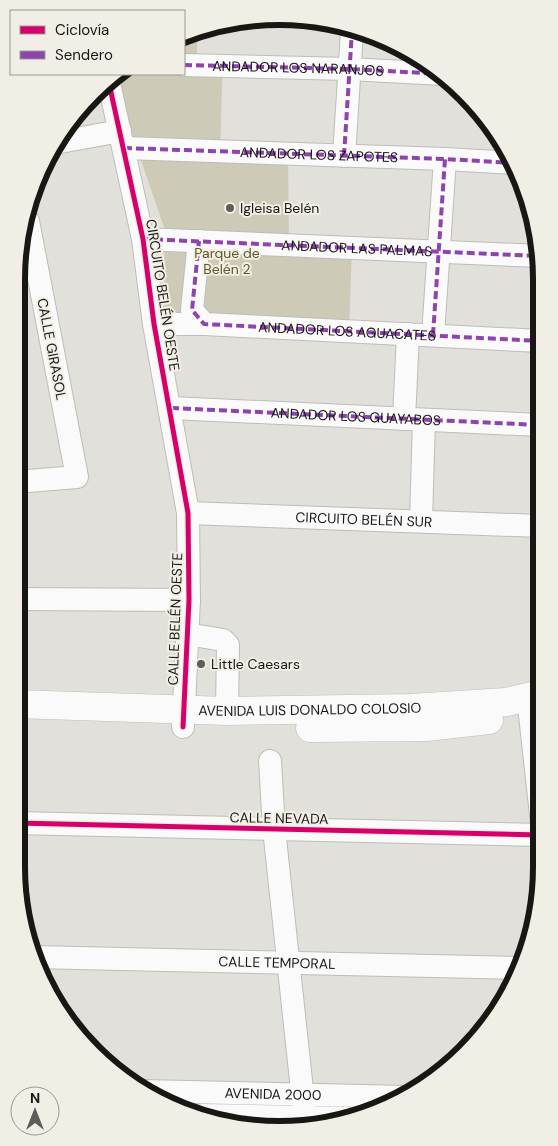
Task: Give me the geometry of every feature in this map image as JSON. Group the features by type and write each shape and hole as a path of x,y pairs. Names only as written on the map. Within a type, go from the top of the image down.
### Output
{"main road":[{"name":"AVENIDA LUIS DONALDO COLOSIO","path":"25,705 183,718 227,710 411,708 506,702 533,705"},
{"path":"25,720 183,718 426,727 533,705"}],"street":[{"path":"344,156 352,36"},
{"name":"ANDADOR LOS NARANJOS","path":"185,65 349,69 428,73"},
{"name":"CIRCUITO BELÉN OESTE","path":"110,89 143,240 154,324 171,408 188,513"},
{"name":"ANDADOR LOS ZAPOTES","path":"66,142 122,140 344,156 445,158 505,162"},
{"path":"433,336 445,158"},
{"name":"CALLE GIRASOL","path":"25,481 77,477 30,230"},
{"name":"ANDADOR LAS PALMAS","path":"143,240 532,256"},
{"path":"199,241 192,310 204,324"},
{"name":"ANDADOR LOS AGUACATES","path":"154,324 204,324 533,342"},
{"path":"408,334 422,521"},
{"name":"ANDADOR LOS GUAYABOS","path":"171,408 533,425"},
{"name":"CIRCUITO BELÉN SUR","path":"188,513 533,526"},
{"name":"CALLE BELÉN OESTE","path":"183,718 189,600 188,513"},
{"path":"25,599 189,600"},
{"path":"187,634 222,640 228,645 227,710"},
{"path":"270,761 274,829 305,1119"},
{"name":"CALLE NEVADA","path":"25,823 533,835"},
{"name":"CALLE TEMPORAL","path":"41,957 512,968"},
{"name":"AVENIDA 2000","path":"160,1091 388,1097"},
{"name":"AVENIDA 2000","path":"237,1117 285,1121"}],"green space":[{"name":"Parque de Belén 2","path":"197,38 197,58 223,59 220,151 288,154 289,245 352,247 349,331 165,324 164,227 134,140 120,111 114,86 127,75 185,75 185,43"}],"marked path":[{"path":"344,156 352,36"},
{"path":"185,65 349,69 428,73"},
{"path":"124,148 505,163"},
{"path":"433,335 445,159"},
{"path":"143,239 532,256"},
{"path":"199,241 192,310 204,324 533,341"},
{"path":"171,408 533,425"}],"cycle path":[{"path":"110,89 143,239 154,324 188,513 189,600 183,727"},
{"path":"25,823 533,835"}],"place":[{"name":"Igleisa Belén","path":"230,208"},
{"name":"Little Caesars","path":"201,664"}]}
